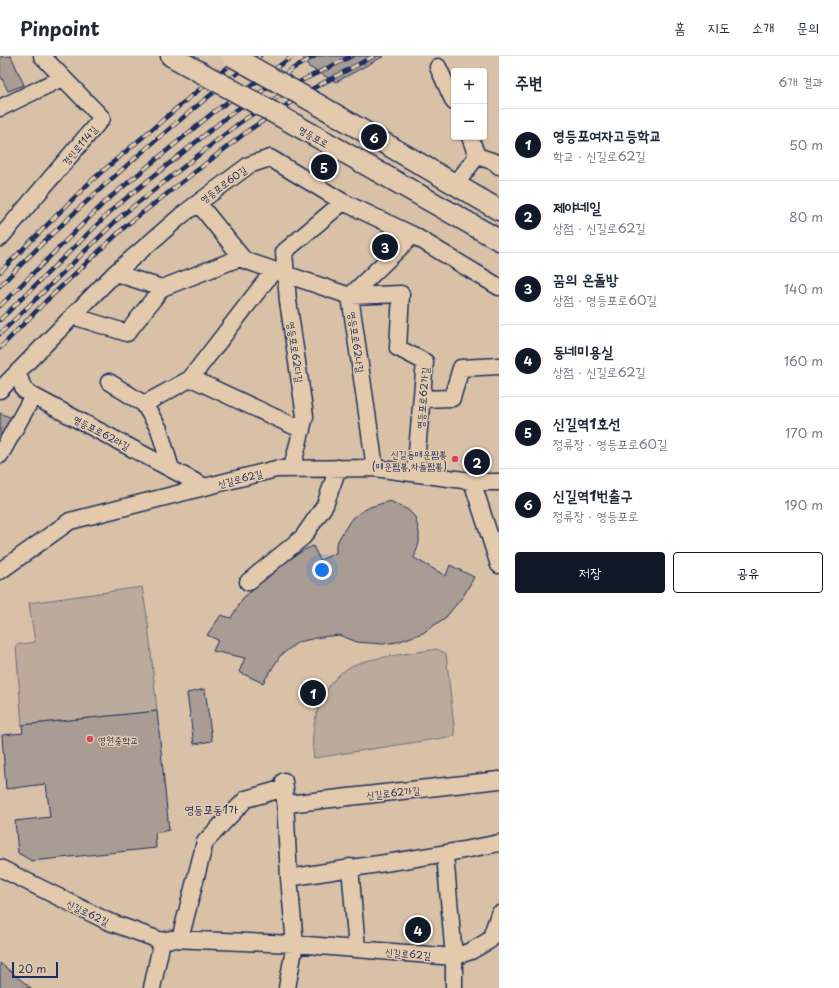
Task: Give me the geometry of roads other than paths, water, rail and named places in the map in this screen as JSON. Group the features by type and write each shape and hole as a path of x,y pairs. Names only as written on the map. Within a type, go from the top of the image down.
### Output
{"main road":[{"path":"232,56 499,210"},
{"name":"영등포로","path":"185,61 499,240"}],"street":[{"name":"경인로114길","path":"0,238 102,118 42,56"},
{"path":"438,67 451,95"},
{"path":"0,108 62,78"},
{"path":"471,140 478,156 495,162 499,166"},
{"path":"455,185 478,156"},
{"name":"영등포로60길","path":"0,390 115,274 198,203 249,165 270,158 343,202 413,235 499,287"},
{"path":"144,404 191,378 280,272 284,252 343,202"},
{"path":"198,203 244,260 350,296 413,235"},
{"path":"72,316 127,333 162,288 242,257"},
{"name":"영등포로62다길","path":"280,272 288,301 305,416 292,468"},
{"path":"115,274 162,288"},
{"name":"영등포로62가길","path":"350,296 401,294 398,348 425,362 415,473"},
{"name":"영등포로62나길","path":"350,296 375,468"},
{"path":"422,399 452,398 461,368 499,366"},
{"name":"영등포로62라길","path":"17,372 24,390 33,396 205,487"},
{"path":"191,378 302,430"},
{"path":"109,382 144,404 159,429 171,469"},
{"path":"0,455 33,396"},
{"path":"248,582 303,537 325,505 338,468"},
{"name":"신길로62길","path":"0,570 70,521 276,469 375,468 472,481 499,482"},
{"path":"472,481 499,565"},
{"name":"신길로62가길","path":"285,791 499,780"},
{"path":"180,939 205,842 246,799 285,791 289,878 295,944 287,988"},
{"path":"289,878 350,867 445,855 499,842"},
{"path":"445,855 454,956 454,988"},
{"path":"350,867 357,949"},
{"name":"신길로62길","path":"0,868 107,921 162,941 180,939 295,944 454,956 471,951 490,940 499,914"},
{"path":"152,988 162,941"}],"railway":[{"path":"0,272 91,181 190,97 242,56"},
{"path":"0,286 62,225 126,166 192,110 260,56"},
{"path":"0,306 107,200 215,111 293,56"},
{"path":"0,320 114,208 227,117 292,69 315,56"},
{"path":"0,334 121,216 238,124 301,81 352,56"},
{"path":"0,348 46,301 128,224 249,130 308,91 374,56"}],"place":[{"name":"신길역1번출구","path":"374,137"},
{"name":"신길역1호선","path":"324,167"},
{"name":"꿈의 온돌방","path":"385,247"},
{"name":"신길동매운짬뽕 (매운짬뽕,차돌짬뽕)","path":"455,459"},
{"name":"제야네일","path":"477,462"},
{"name":"영등포여자고등학교","path":"313,693"},
{"name":"영원중학교","path":"90,739"},
{"name":"동네미용실","path":"418,930"}],"district":[{"name":"영등포동1가","path":"211,809"}]}
